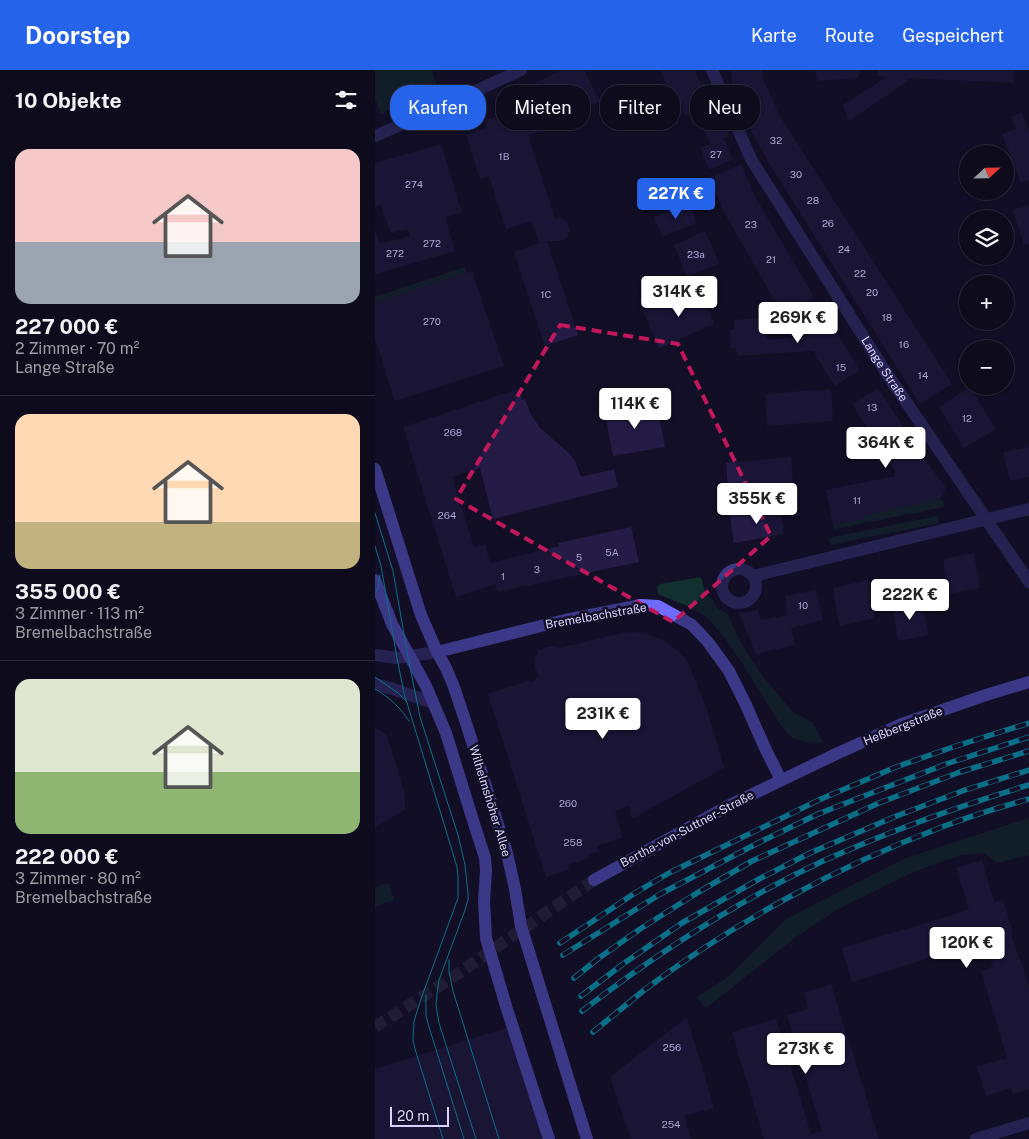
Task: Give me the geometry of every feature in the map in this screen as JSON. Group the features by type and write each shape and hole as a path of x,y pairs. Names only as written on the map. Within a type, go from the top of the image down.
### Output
{"main road":[{"name":"Wilhelmshöher Allee","path":"375,468 421,615 455,687 507,852 521,926 587,1139"},
{"name":"Wilhelmshöher Allee","path":"375,580 391,624 426,686 446,733 485,858 484,901 486,938 549,1139"},
{"name":"Bremelbachstraße","path":"437,652 565,620 641,605 658,606 692,625 709,642 729,671 781,780"},
{"name":"Heßbergstraße","path":"781,780 903,724 1029,682"},
{"name":"Bertha-von-Suttner-Straße","path":"594,880 726,807 781,780"}],"street":[{"path":"375,136 521,70"},
{"name":"Lange Straße","path":"712,70 751,160 887,374 1029,582"},
{"path":"753,576 1029,509"},
{"name":"Bremelbachstraße","path":"375,655 397,658 437,652"},
{"path":"375,684 433,703"},
{"path":"976,1139 1029,1123"}],"highlighted area":[{"path":"560,325 678,344 771,536 673,622 456,499"}],"green space":[{"path":"375,70 432,70 437,85 390,85 390,110 381,114 375,98"},
{"path":"465,267 466,273 375,303 375,297"},
{"path":"940,499 944,507 834,529 833,525 863,519 862,516"},
{"path":"938,516 939,523 830,545 829,538"},
{"path":"701,577 706,595 713,600 718,609 727,613 743,647 764,678 793,712 812,722 823,742 804,742 789,735 777,720 737,656 714,625 695,609 658,594 657,587 660,584"},
{"path":"1029,818 1029,855 997,863 984,853 961,855 913,872 838,909 796,937 706,1008 697,997 731,975 788,918 906,858"},
{"path":"389,883 394,900 375,906 375,887"}],"building":[{"path":"562,70 584,70 600,101 590,106 590,85 532,85"},
{"path":"660,70 695,70 701,84 704,82 705,85 690,85 690,114 686,116 680,104 680,85 667,85"},
{"path":"731,70 762,70 763,79 781,118 952,384 920,404 772,168 751,131 760,130 760,85 733,85"},
{"path":"815,70 860,70 858,78 817,81"},
{"path":"878,70 1014,70 1013,83 907,78 908,81 849,121 843,105 887,77 877,76"},
{"path":"1022,112 1029,131 1029,180 1021,183 1014,165 1014,145 1006,145 1002,134 1016,129 1011,117"},
{"path":"496,116 496,130 544,130 528,135 555,219 567,222 570,229 567,238 561,241 547,241 578,335 545,346 514,252 540,243 531,221 506,229 489,176 480,179 466,135 486,130 486,120"},
{"path":"704,130 726,130 729,136 723,138 733,159 709,170 700,148 710,144"},
{"path":"441,144 462,213 445,217 455,251 375,274 375,229 380,244 410,236 407,229 391,233 381,205 375,207 375,163"},
{"path":"741,164 756,198 814,297 783,315 725,214 709,178"},
{"path":"689,203 697,223 662,237 654,217"},
{"path":"1029,205 1029,244 1024,245 1013,210"},
{"path":"705,231 719,263 687,277 674,245"},
{"path":"472,271 504,366 395,401 375,338 375,303"},
{"path":"699,288 714,324 659,348 643,311"},
{"path":"822,309 860,370 835,386 813,351 737,356 736,348 731,348 730,329 734,329 734,320 765,318 767,340 804,337 797,326"},
{"path":"878,388 921,454 946,488 940,499 862,516 863,519 833,525 826,490 895,476 895,471 852,404"},
{"path":"518,389 522,400 525,399 530,413 540,428 569,453 575,461 581,477 614,469 618,487 493,519 480,468 452,477 474,547 485,544 490,563 559,546 558,543 631,527 639,562 497,592 495,584 456,597 403,427"},
{"path":"831,389 833,421 767,426 765,394"},
{"path":"959,394 975,395 996,429 964,448 939,407"},
{"path":"657,404 665,447 613,456 605,414"},
{"path":"1029,447 1029,477 1010,481 1003,452"},
{"path":"791,457 793,486 728,491 726,463"},
{"path":"779,507 784,534 734,543 730,515"},
{"path":"974,553 980,588 949,594 943,559"},
{"path":"868,580 875,618 839,626 833,588"},
{"path":"816,590 823,620 791,628 795,645 756,654 739,613 758,610 761,620 788,615 785,596"},
{"path":"921,600 929,635 899,641 892,608"},
{"path":"622,633 648,634 665,641 688,662 707,710 724,768 632,819 629,806 615,810 622,838 597,846 598,852 589,854 588,859 568,865 569,870 546,877 488,694 528,681 533,682 539,675 535,667 535,659 539,650 554,646 559,648"},
{"path":"375,727 387,735 405,795 405,810 375,827"},
{"path":"982,860 994,902 1003,900 1013,933 1011,933 1029,987 1029,1089 1013,1094 1011,1088 986,1096 977,1067 1007,1058 981,971 993,967 985,941 852,982 842,948 969,910 956,868"},
{"path":"831,984 879,1139 764,1139 732,1032 776,1019 811,1134 822,1131 787,1015 809,1009 804,993"},
{"path":"687,1017 714,1108 684,1116 691,1139 631,1139 610,1077"},
{"path":"509,1027 545,1139 375,1139 375,1069"}],"tunnel":[{"path":"375,1027 450,979 594,880"}],"tram line":[{"path":"375,513 393,571 420,717 458,835 465,865 468,900 439,980 436,1005 439,1023 476,1139"},
{"path":"375,546 381,566 404,693 457,867 458,898 414,1021 413,1040 443,1139"},
{"path":"375,593 378,588 380,575"},
{"path":"375,677 398,693 407,702"},
{"path":"375,689 394,703 409,721"},
{"path":"449,960 453,991 499,1139"},
{"path":"426,995 426,1016 464,1139"}],"railway":[{"path":"560,943 635,893 669,873 821,799 896,767 1029,723"},
{"path":"563,955 662,893 818,814 946,764 1029,737"},
{"path":"574,978 640,929 752,861 879,803 960,772 1029,751"},
{"path":"581,996 682,923 759,879 810,853 894,817 965,790 1029,770"},
{"path":"582,1011 698,929 791,877 823,861 899,829 1029,785"},
{"path":"593,1032 677,966 749,920 825,878 903,842 963,819 1029,799"}]}
